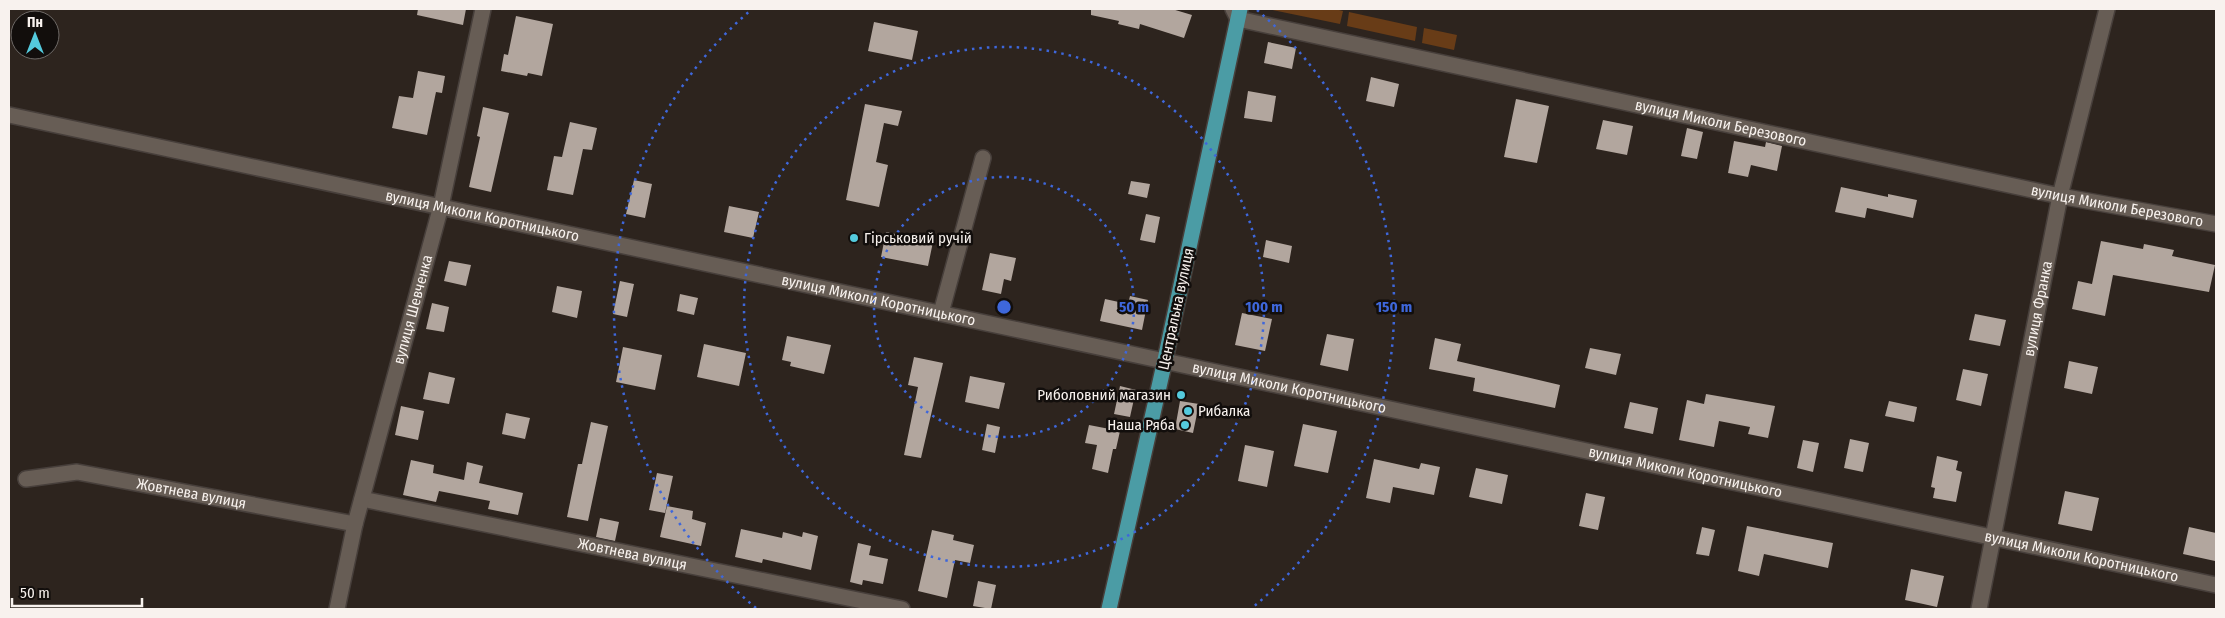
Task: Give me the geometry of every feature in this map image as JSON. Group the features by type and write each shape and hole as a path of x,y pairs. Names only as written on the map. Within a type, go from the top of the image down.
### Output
{"main road":[{"name":"Центральна вулиця","path":"1109,609 1165,360 1237,12"}],"street":[{"name":"вулиця Шевченка","path":"337,609 355,524 441,206 483,9"},
{"name":"вулиця Франка","path":"1979,609 2060,196 2107,9"},
{"name":"вулиця Миколи Березового","path":"1237,12 2060,196 2216,224"},
{"name":"вулиця Миколи Коротницького","path":"9,115 2216,584"},
{"path":"941,313 983,158"},
{"name":"Жовтнева вулиця","path":"26,479 77,472 355,524"},
{"name":"Жовтнева вулиця","path":"362,499 902,609"}],"shaded area":[{"path":"1267,9 1335,9 1343,11 1340,24"},
{"path":"1349,12 1417,27 1415,41 1347,26"},
{"path":"1424,28 1457,35 1454,50 1422,43"}],"building":[{"path":"418,9 466,9 463,25 417,15"},
{"path":"1091,9 1172,9 1192,15 1184,38 1140,24 1139,29 1118,24 1119,21 1091,15"},
{"path":"516,16 553,24 542,76 528,73 527,76 501,71 504,54 508,55"},
{"path":"874,22 918,31 912,60 868,51"},
{"path":"1268,42 1296,48 1292,69 1264,63"},
{"path":"418,71 445,76 442,93 436,92 427,135 392,128 399,96 413,98"},
{"path":"1371,77 1399,84 1394,107 1366,101"},
{"path":"1248,91 1276,96 1272,122 1244,118"},
{"path":"1516,99 1549,106 1537,163 1504,157"},
{"path":"865,104 902,111 898,126 884,123 876,162 888,165 879,207 846,200"},
{"path":"483,107 509,113 491,192 469,187 480,137 477,136"},
{"path":"1603,120 1633,126 1627,155 1596,149"},
{"path":"570,122 597,128 592,150 583,149 573,195 547,190 554,156 562,157"},
{"path":"1687,128 1703,132 1697,159 1681,156"},
{"path":"1734,141 1765,147 1766,142 1782,146 1777,171 1751,165 1748,177 1728,173"},
{"path":"634,180 652,184 645,218 626,214"},
{"path":"1131,181 1150,184 1147,198 1128,194"},
{"path":"1841,187 1888,197 1888,194 1917,200 1913,218 1867,208 1865,218 1835,212"},
{"path":"729,206 759,212 753,238 724,232"},
{"path":"1146,214 1160,217 1155,243 1140,240"},
{"path":"886,232 933,242 928,266 881,257"},
{"path":"1266,240 1292,246 1289,263 1263,257"},
{"path":"2101,241 2143,249 2144,244 2174,250 2172,256 2215,265 2209,292 2113,275 2105,316 2072,309 2078,281 2092,284"},
{"path":"990,253 1016,258 1011,281 1004,279 1001,294 982,290"},
{"path":"449,261 471,265 466,286 444,281"},
{"path":"620,281 634,284 627,317 613,314"},
{"path":"557,286 582,291 577,318 552,312"},
{"path":"680,294 698,298 694,315 677,311"},
{"path":"1130,296 1148,300 1142,330 1100,321 1105,299 1128,304"},
{"path":"432,303 449,307 444,332 426,329"},
{"path":"1242,313 1272,319 1265,351 1235,345"},
{"path":"1975,314 2006,320 2000,346 1969,340"},
{"path":"1327,334 1354,339 1348,371 1320,365"},
{"path":"787,336 831,345 824,374 790,366 791,362 782,360"},
{"path":"1435,338 1461,344 1457,361 1560,385 1555,408 1473,391 1475,378 1429,369"},
{"path":"704,344 746,353 739,386 697,377"},
{"path":"623,347 662,355 655,390 616,382"},
{"path":"1590,348 1621,354 1616,375 1585,368"},
{"path":"914,357 943,363 921,458 904,455 918,387 908,385"},
{"path":"2069,361 2098,367 2092,394 2064,388"},
{"path":"1963,369 1988,374 1981,406 1956,400"},
{"path":"429,372 455,378 449,404 423,399"},
{"path":"970,376 1005,383 999,409 965,402"},
{"path":"1120,386 1136,390 1130,417 1114,414"},
{"path":"1706,394 1775,406 1768,438 1748,434 1750,427 1719,421 1714,447 1679,440 1687,400 1704,404"},
{"path":"1180,401 1199,404 1193,433 1175,429"},
{"path":"1889,401 1917,407 1914,422 1885,416"},
{"path":"1630,402 1658,408 1653,434 1624,428"},
{"path":"401,406 424,411 418,440 395,435"},
{"path":"506,413 530,418 525,439 502,434"},
{"path":"591,422 608,426 588,521 567,517 578,464 582,464"},
{"path":"987,424 1000,427 995,453 982,450"},
{"path":"1303,424 1337,431 1328,473 1294,466"},
{"path":"1089,425 1120,431 1116,449 1113,449 1108,473 1092,469 1097,445 1085,443"},
{"path":"1850,439 1869,443 1863,472 1844,468"},
{"path":"1803,440 1819,443 1813,472 1797,468"},
{"path":"1245,445 1274,451 1267,487 1238,481"},
{"path":"1937,456 1958,461 1956,470 1962,472 1956,502 1933,498 1935,488 1931,487"},
{"path":"1374,459 1419,469 1421,463 1440,467 1434,495 1393,487 1390,503 1366,498"},
{"path":"411,460 434,465 433,473 464,480 467,462 483,466 479,483 523,493 518,515 488,509 490,501 439,491 436,502 403,495"},
{"path":"1476,468 1508,475 1502,504 1469,497"},
{"path":"657,473 673,476 665,513 649,510"},
{"path":"2065,491 2099,498 2092,531 2058,524"},
{"path":"1586,493 1605,497 1598,530 1579,526"},
{"path":"667,506 693,511 692,519 706,523 701,546 660,537"},
{"path":"600,518 619,522 615,541 596,537"},
{"path":"1747,526 1833,543 1828,568 1764,554 1759,576 1738,571"},
{"path":"1702,527 1715,530 1709,556 1696,554"},
{"path":"2189,527 2216,533 2215,561 2183,554"},
{"path":"741,529 782,538 783,532 802,537 803,532 818,536 811,570 763,559 762,563 735,557"},
{"path":"932,530 954,535 953,540 974,545 970,563 955,560 947,598 918,591"},
{"path":"858,543 871,546 869,555 888,559 883,584 863,580 862,585 850,582"},
{"path":"1911,569 1944,576 1937,607 1905,600"},
{"path":"978,581 996,585 991,609 973,606"}],"place":[{"name":"Гірськовий ручій","path":"854,238"},
{"name":"Риболовний магазин","path":"1181,395"},
{"name":"Рибалка","path":"1188,411"},
{"name":"Наша Ряба","path":"1185,425"}]}
